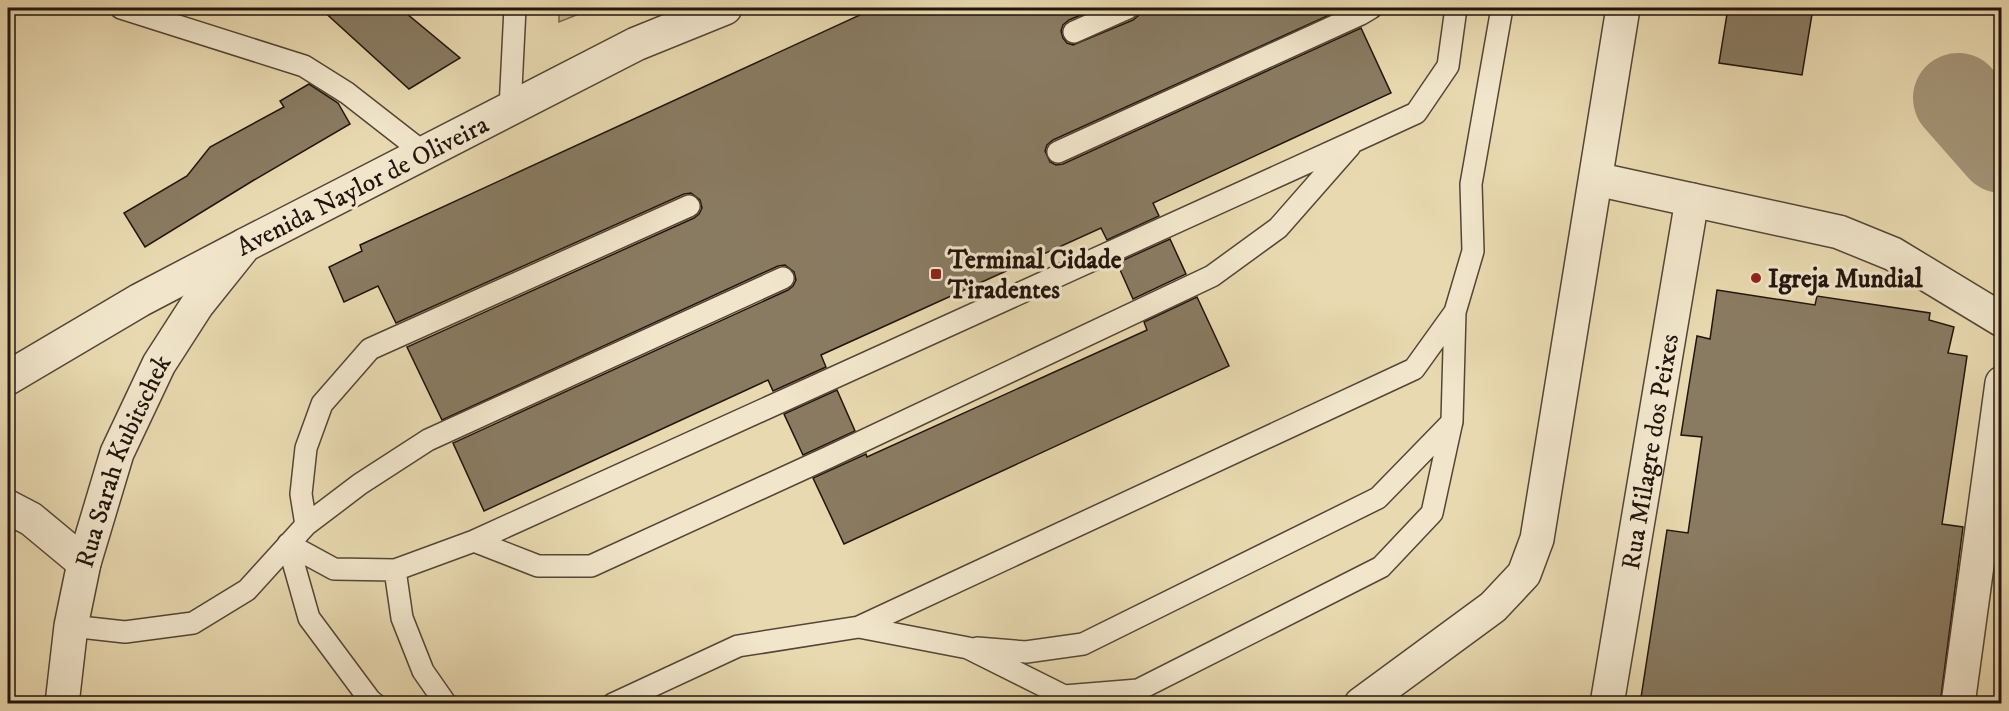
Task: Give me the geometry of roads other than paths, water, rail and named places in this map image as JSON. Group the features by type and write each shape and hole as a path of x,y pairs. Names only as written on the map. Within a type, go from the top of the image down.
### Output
{"street":[{"name":"Avenida Naylor de Oliveira","path":"8,378 140,300 245,245 636,44 725,8"},
{"path":"1361,704 1493,607 1524,574 1537,539 1623,8"},
{"path":"1596,178 1839,232 1893,254 2001,320"},
{"name":"Rua Milagre dos Peixes","path":"1607,704 1692,200"},
{"name":"Rua Sarah Kubitschek","path":"62,704 71,626 84,563 117,453 159,364 196,305 245,245"},
{"path":"1958,704 2001,383"},
{"path":"8,507 31,519 84,563"}],"lane":[{"path":"121,8 304,66 347,93 424,153"},
{"path":"510,109 515,8"},
{"path":"1074,32 1128,8"},
{"path":"1058,152 1371,8"},
{"path":"288,544 334,569 395,570 474,541 1355,141 1416,113 1448,66 1456,8"},
{"path":"968,648 1064,696 1138,690 1381,567 1432,513 1452,422 1455,312 1473,251 1471,184 1502,8"},
{"path":"474,541 538,566 591,566 829,457 1212,276 1278,228 1355,141"},
{"path":"306,525 301,494 306,448 322,404 370,349 689,206"},
{"path":"71,626 125,632 194,623 247,590 306,525 360,484 428,440 783,278"},
{"path":"613,704 738,646 859,627 1414,369 1455,312"},
{"path":"859,627 968,648 1026,651 1083,644 1378,498 1452,422"},
{"path":"288,544 309,618 375,704"},
{"path":"395,570 402,618 423,671 446,704"}],"waterway":[{"path":"1958,98 2002,148"}],"place":[{"name":"Terminal Cidade Tiradentes","path":"936,274"},
{"name":"Igreja Mundial","path":"1756,278"}]}
